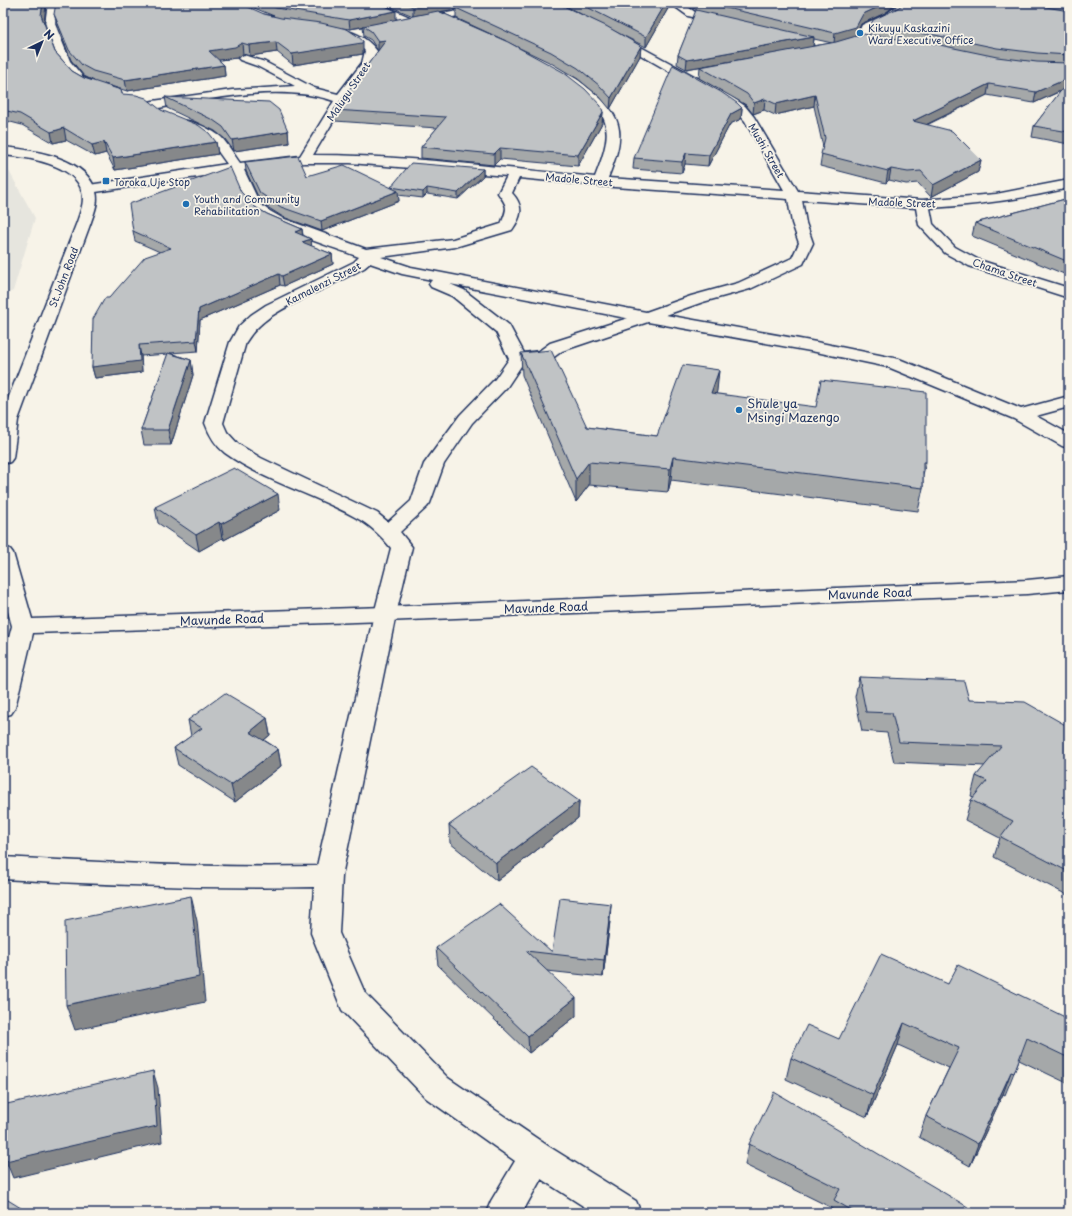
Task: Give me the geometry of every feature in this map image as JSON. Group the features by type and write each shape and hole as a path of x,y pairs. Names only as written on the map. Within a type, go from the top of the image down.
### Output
{"street":[{"path":"53,3 50,24 65,62 80,79 91,85 111,91"},
{"path":"370,3 410,21"},
{"path":"395,24 500,4 520,3"},
{"path":"675,3 692,14 738,24"},
{"path":"810,52 866,40 866,26 890,16 906,3"},
{"path":"440,16 459,25"},
{"name":"Malugu Street","path":"304,159 341,99 368,63 372,52 366,43 350,34 321,29"},
{"path":"350,34 365,30"},
{"name":"Mushi Street","path":"518,359 544,356 556,347 648,317 697,299 744,286 798,261 806,242 799,223 794,196 750,120 741,109 725,98 604,30"},
{"path":"776,33 837,47"},
{"path":"244,58 261,64 312,91 341,99"},
{"path":"557,72 590,94 608,114 614,134 607,165 600,182"},
{"path":"685,75 700,72"},
{"path":"162,113 147,103 240,93 284,90 312,91"},
{"name":"Kamalenzi Street","path":"174,120 204,132 217,140 236,167 254,206 263,213 277,221 366,255 359,265 272,308 257,318 245,330 238,342 214,423 218,434 231,448 254,462 370,517 389,532 402,547 385,614"},
{"path":"3,151 22,152 60,162 79,176 89,189"},
{"name":"Madole Street","path":"89,189 236,167 304,159 395,162 600,182 922,204 951,203 1000,198 1069,184"},
{"path":"366,255 455,243 507,227 513,213 513,202 505,194 515,173"},
{"name":"St.John Road","path":"3,458 9,420 84,222 89,207 89,189"},
{"name":"Chama Street","path":"922,204 926,225 950,250 974,263 1069,293"},
{"path":"366,255 458,293 503,329 518,359 501,383 466,418 434,464 420,503 389,532"},
{"path":"407,271 816,347 893,363 1020,415 1069,442"},
{"path":"1020,415 1069,401"},
{"path":"3,553 23,626 3,708"},
{"name":"Mavunde Road","path":"23,626 385,614 1019,587 1069,583"},
{"path":"385,614 328,876 325,934 353,1001 437,1088 536,1157 624,1213"},
{"path":"3,868 126,875 240,878 328,876"},
{"path":"503,1213 536,1157"}],"shaded area":[{"path":"3,163 5,164 35,218 13,291 3,296"}],"building":[{"path":"3,3 43,3 41,15 55,52 72,71 84,78 121,90 122,94 136,95 146,98 161,110 198,125 209,133 216,142 113,158 104,142 92,145 64,128 51,132 20,114 3,110"},
{"path":"56,3 239,3 264,14 281,18 321,23 347,29 363,41 362,43 292,54 276,42 249,45 242,43 235,47 209,51 224,65 125,80 93,71 82,65 69,50 54,14"},
{"path":"265,3 379,3 396,11 349,20 276,8"},
{"path":"404,3 435,3 413,7"},
{"path":"487,3 557,3 606,26 641,46 611,98 600,86 578,68 551,52 456,8"},
{"path":"579,3 666,3 646,37"},
{"path":"705,3 887,3 863,14 856,27 835,33"},
{"path":"905,3 1023,3 1069,11 1069,55 997,48 935,35 870,27 873,20"},
{"path":"696,10 814,37 687,60 678,55"},
{"path":"438,11 508,42 563,72 585,89 601,106 603,112 578,155 500,148 494,154 421,147 446,117 334,110 386,40 378,41 371,31 363,26"},
{"path":"863,34 935,44 997,57 1037,62 1069,63 1069,78 1036,92 989,84 913,121 952,131 981,160 933,185 921,171 908,172 891,169 888,171 821,154 825,138 815,95 776,104 765,99 754,103 747,94 700,67 836,42"},
{"path":"673,65 721,92 742,108 731,114 709,155 686,153 682,162 634,158"},
{"path":"1069,80 1069,132 1034,126"},
{"path":"165,97 269,102 279,110 288,131 232,140 223,127 213,120"},
{"path":"298,156 307,176 344,165 398,191 321,221 281,207 260,193 245,162"},
{"path":"411,163 483,169 458,193 427,188 423,192 391,187"},
{"path":"230,167 241,192 255,207 267,214 302,229 295,232 311,239 302,242 332,254 282,276 279,274 199,309 196,341 139,345 140,361 92,367 93,319 105,298 109,298 145,257 171,248 133,231 129,204"},
{"path":"1069,198 1069,262 975,223"},
{"path":"551,350 587,427 657,436 683,365 719,370 711,393 816,407 821,380 926,392 926,462 923,462 923,488 673,457 670,469 589,462 576,479 521,353"},
{"path":"168,353 191,360 168,430 141,430"},
{"path":"234,468 278,494 221,524 219,522 196,535 155,507"},
{"path":"859,677 964,681 969,700 1025,702 1069,727 1069,872 1001,837 1013,821 971,800 987,781 976,776 1001,746 899,742 892,713 866,712"},
{"path":"225,693 267,718 250,732 278,749 231,785 174,748 202,728 188,720"},
{"path":"531,767 579,801 496,863 449,825"},
{"path":"191,896 199,977 66,1005 65,921"},
{"path":"560,898 611,904 604,960 526,951 576,998 528,1036 436,948 499,904 552,952"},
{"path":"881,954 948,984 958,965 1069,1019 1069,1058 1027,1038 1014,1073 1011,1072 978,1144 926,1116 959,1048 904,1023 873,1095 791,1058 807,1025 839,1039"},
{"path":"153,1071 157,1126 6,1161 7,1104"},
{"path":"774,1092 978,1213 856,1213 834,1200 840,1189 749,1144"},
{"path":"3,1197 29,1213 3,1213"}],"place":[{"name":"Kikuyu Kaskazini Ward Executive Office","path":"860,33"},
{"name":"Toroka Uje Stop","path":"106,181"},
{"name":"Youth and Community Rehabilitation","path":"186,204"},
{"name":"Shule ya Msingi Mazengo","path":"739,410"}]}
